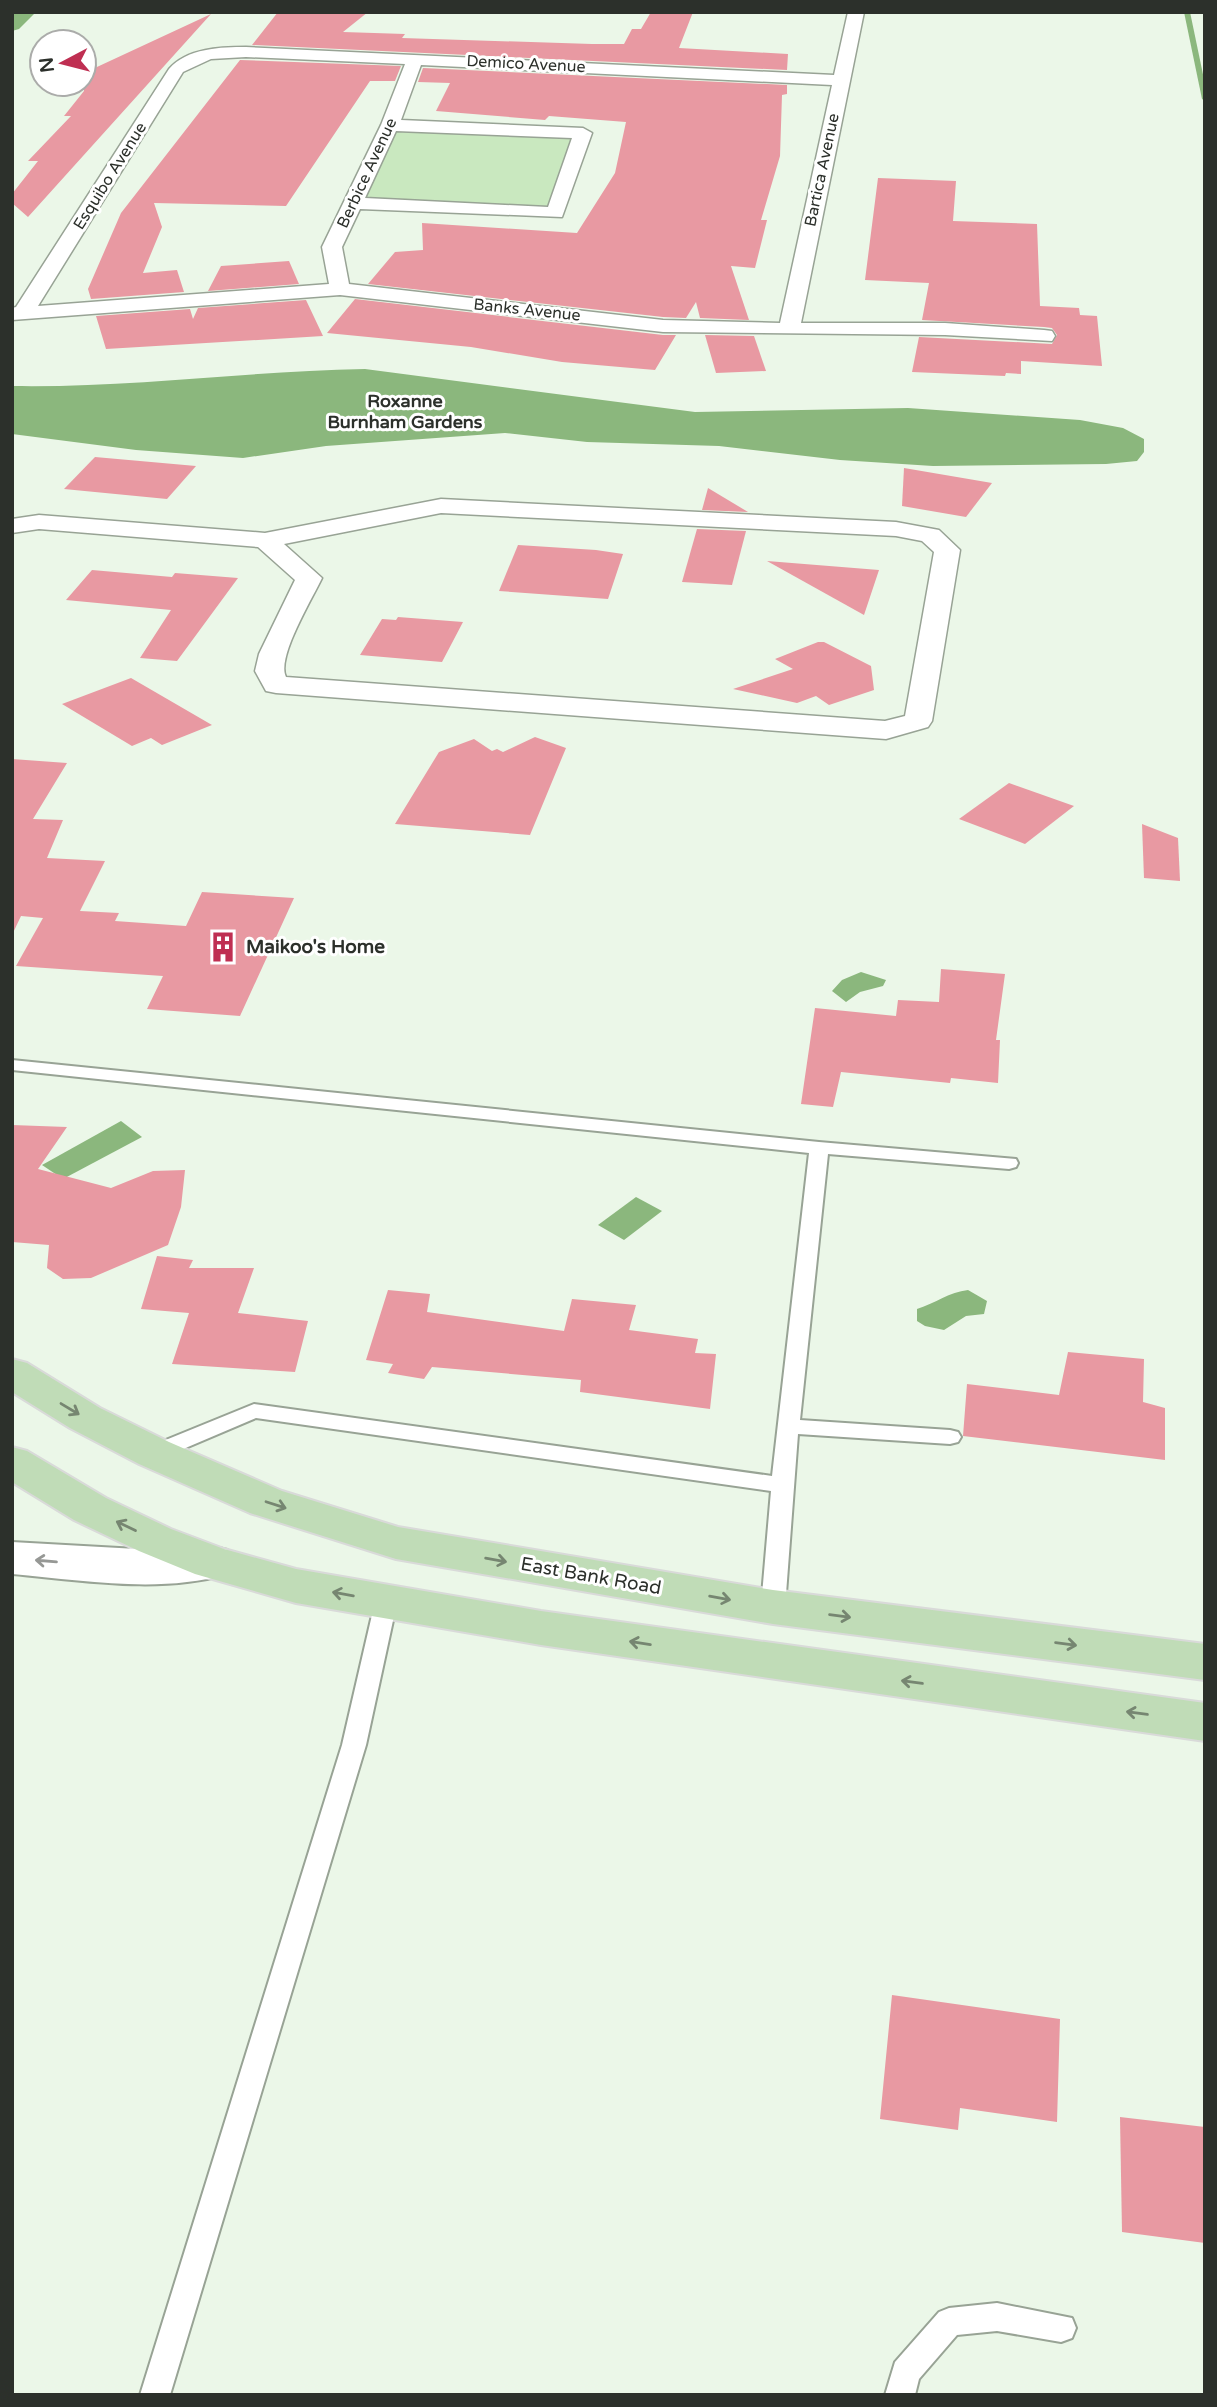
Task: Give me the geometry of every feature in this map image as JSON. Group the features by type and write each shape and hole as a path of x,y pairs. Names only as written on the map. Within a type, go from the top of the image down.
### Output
{"main road":[{"name":"East Bank Road","path":"16,1382 154,1453 266,1502 396,1543 773,1607 1205,1662"},
{"path":"12,1462 90,1509 155,1540 211,1562 296,1586 829,1671 1205,1722"},
{"path":"12,1558 117,1568 163,1568 211,1562"}],"street":[{"name":"Bartica Avenue","path":"789,328 856,12"},
{"name":"Demico Avenue","path":"210,53 262,52 841,80"},
{"name":"Esquibo Avenue","path":"17,314 177,69 190,58 210,53"},
{"name":"Berbice Avenue","path":"340,289 332,247 390,125 415,59"},
{"path":"354,203 555,213 583,133 390,125"},
{"name":"Banks Avenue","path":"17,314 340,289 663,326 946,329 1044,336"},
{"path":"12,526 39,522 265,540 441,506 897,528 930,534 947,550 931,631 918,721 886,730 276,685 269,671 272,654 309,578 265,540"}],"lane":[{"path":"12,1065 820,1148 1009,1163"},
{"path":"773,1607 788,1426 820,1148"},
{"path":"154,1453 254,1411 782,1485"},
{"path":"788,1426 950,1437"},
{"path":"155,2395 354,1745 386,1602"},
{"path":"900,2395 906,2372 950,2322 997,2317 1061,2328"}],"shaded area":[{"path":"390,125 583,133 555,213 354,203"},
{"path":"365,369 695,412 908,408 1080,420 1123,428 1144,439 1144,452 1137,461 1106,464 933,466 840,460 719,446 587,442 505,433 326,446 243,458 136,450 12,434 12,386 100,384"},
{"path":"861,972 886,980 883,986 860,992 846,1002 832,991 842,980"},
{"path":"121,1121 142,1137 63,1179 42,1165"},
{"path":"636,1197 662,1211 624,1240 598,1225"},
{"path":"968,1290 987,1301 984,1314 966,1316 944,1330 925,1326 917,1321 917,1309"}],"building":[{"path":"278,12 368,12 343,32 405,34 402,38 624,44 632,29 641,29 651,12 693,12 679,48 788,54 787,70 252,45"},
{"path":"211,14 28,217 12,203 12,194 38,161 28,161 71,116 64,116 78,98 98,98 98,66"},
{"path":"240,60 401,66 395,81 370,81 286,206 154,203 162,227 143,273 177,270 184,292 91,299 88,289 121,213"},
{"path":"423,68 787,85 787,94 782,95 780,156 761,220 767,220 755,268 731,266 749,320 700,318 696,302 686,318 663,317 368,284 395,252 423,250 422,223 577,233 615,173 626,122 549,116 545,120 436,111 450,83 418,82"},
{"path":"878,178 956,181 953,221 1037,224 1040,306 1079,308 1080,315 1097,316 1102,366 1021,361 1021,374 1006,373 1005,376 912,372 919,337 1052,344 1057,335 1052,328 1044,327 922,320 929,283 865,280"},
{"path":"289,261 299,284 208,291 221,266"},
{"path":"355,299 676,335 655,370 562,362 471,347 327,333"},
{"path":"306,300 323,336 106,349 96,316 190,309 193,319 198,308"},
{"path":"705,335 754,336 766,371 716,373"},
{"path":"95,457 196,466 167,499 64,489"},
{"path":"904,468 992,483 966,517 902,506"},
{"path":"708,488 748,512 702,510"},
{"path":"697,529 746,531 732,585 682,582"},
{"path":"518,545 623,554 608,599 499,591"},
{"path":"767,561 879,570 864,615"},
{"path":"92,570 172,577 175,573 238,578 177,661 140,658 171,610 66,600"},
{"path":"398,617 463,622 442,662 360,655 382,619 396,620"},
{"path":"824,642 871,666 874,690 829,705 816,696 797,703 733,689 793,669 775,659"},
{"path":"131,678 212,725 162,745 151,738 132,746 62,704"},
{"path":"535,737 566,748 530,835 395,824 439,752 474,739 492,751 497,749 503,752"},
{"path":"12,759 67,763 33,819 63,820 47,858 105,861 80,911 119,913 115,921 186,926 202,892 294,898 240,1016 147,1009 163,976 16,966 43,918 21,916 12,935"},
{"path":"1009,783 1074,806 1025,844 959,819"},
{"path":"1142,824 1178,838 1180,881 1144,878"},
{"path":"941,969 1005,974 996,1040 1000,1040 998,1083 951,1078 950,1083 841,1072 833,1107 801,1104 815,1008 896,1016 898,1000 939,1002"},
{"path":"12,1125 67,1127 38,1169 111,1188 153,1171 185,1170 181,1207 168,1245 91,1278 63,1279 47,1268 49,1245 12,1242"},
{"path":"157,1256 193,1260 189,1268 254,1268 238,1313 308,1321 295,1372 172,1364 189,1313 141,1309"},
{"path":"388,1290 430,1294 427,1312 564,1331 572,1299 636,1305 629,1330 698,1339 695,1353 716,1354 710,1409 580,1392 581,1380 432,1367 424,1379 388,1373 393,1364 366,1360"},
{"path":"1068,1352 1144,1359 1143,1402 1165,1408 1165,1460 963,1436 967,1384 1059,1395"},
{"path":"892,1995 1060,2019 1057,2122 960,2108 958,2130 880,2119"},
{"path":"1120,2117 1205,2127 1205,2243 1122,2232"}],"waterway":[{"path":"12,25 27,12"},
{"path":"1187,12 1205,99"}],"place":[{"name":"Maikoo's Home","path":"223,947"}],"district":[{"name":"Roxanne Burnham Gardens","path":"405,411"}]}
